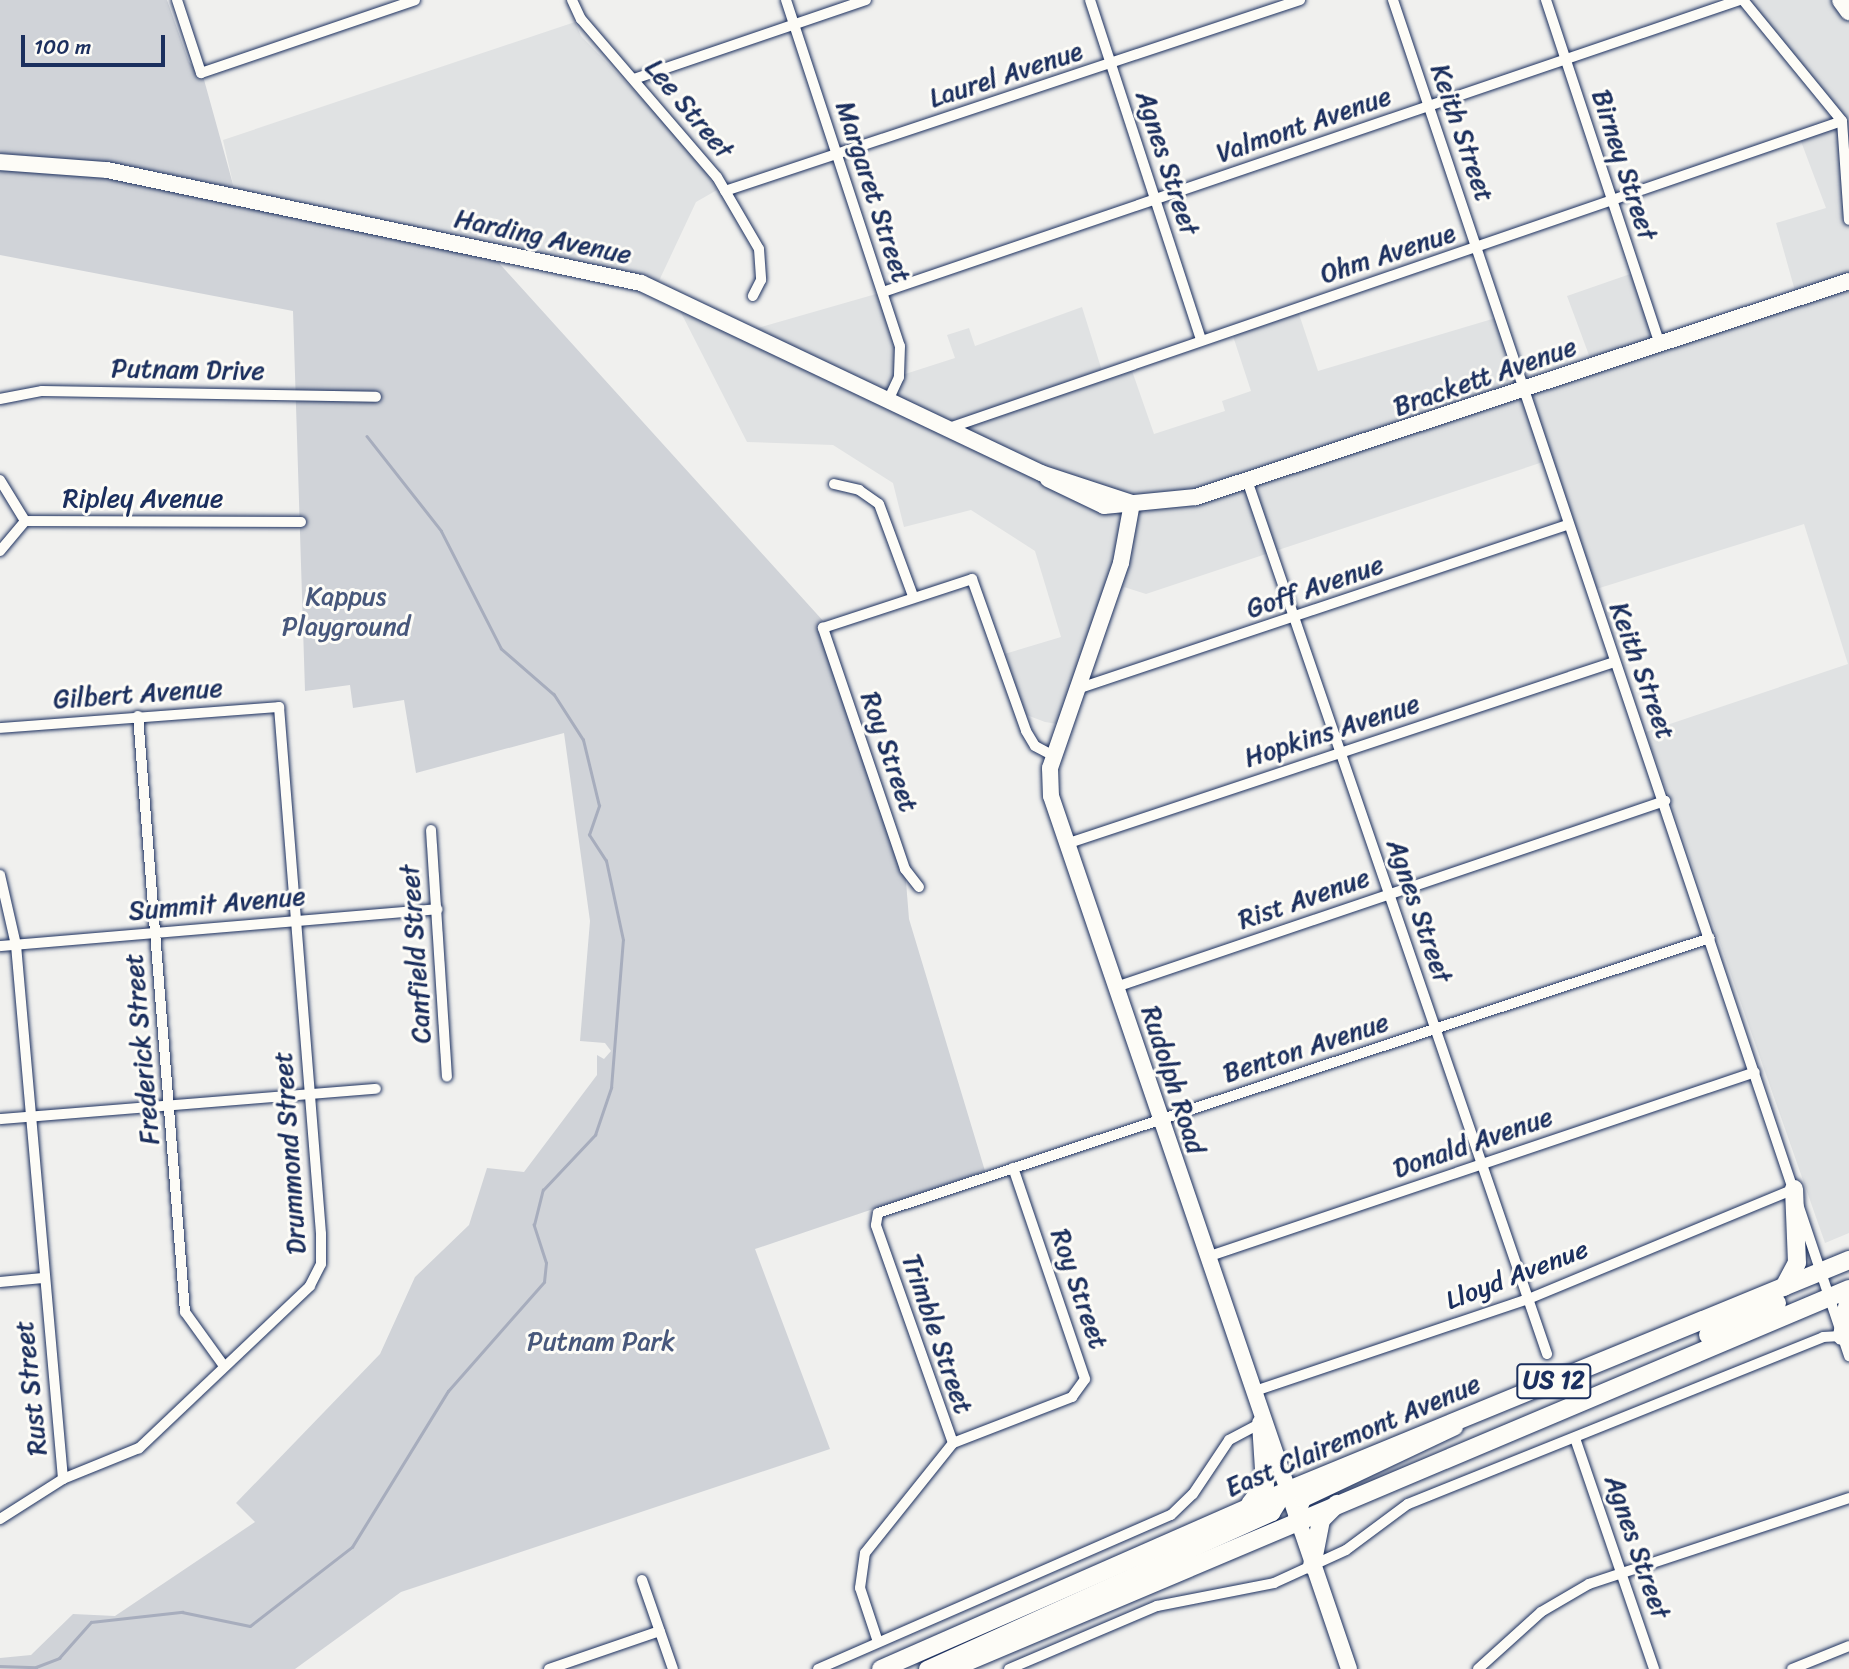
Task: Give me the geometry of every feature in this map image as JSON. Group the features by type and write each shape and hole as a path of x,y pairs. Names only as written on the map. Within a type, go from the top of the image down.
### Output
{"main road":[{"path":"1841,0 1849,11"},
{"name":"Harding Avenue","path":"0,162 107,170 641,283 889,398 1041,473 1132,503"},
{"name":"Brackett Avenue","path":"1132,503 1182,500 1248,483 1849,281"},
{"name":"Rudolph Road","path":"1132,503 1125,550 1054,756 1051,796 1261,1423 1349,1669"},
{"path":"1784,1287 1797,1263 1794,1189"},
{"name":"East Clairemont Avenue","path":"881,1669 1286,1491 1849,1260"},
{"path":"1529,1421 1563,1395 1815,1286 1822,1271"},
{"path":"1846,1336 1839,1275 1849,1271"},
{"name":"East Clairemont Avenue","path":"950,1669 1296,1518 1840,1296 1849,1289"},
{"path":"1296,1518 1303,1499 1430,1443 1481,1411"},
{"path":"1238,1512 1262,1494 1261,1423"},
{"path":"927,1669 1272,1513 1286,1491"},
{"path":"1312,1566 1321,1520 1346,1497"}],"street":[{"path":"177,0 201,73 415,0"},
{"name":"Lee Street","path":"572,0 581,19 693,142 725,191 759,248 761,280 753,296"},
{"name":"Margaret Street","path":"786,0 883,292 902,362 889,398"},
{"path":"634,79 866,0"},
{"name":"Agnes Street","path":"1090,0 1201,340"},
{"name":"Laurel Avenue","path":"725,191 1300,0"},
{"name":"Keith Street","path":"1393,0 1567,525 1665,801 1822,1271 1840,1296"},
{"name":"Birney Street","path":"1546,0 1660,344"},
{"path":"1741,0 1842,121 1849,220"},
{"name":"Valmont Avenue","path":"883,292 1741,0"},
{"name":"Ohm Avenue","path":"949,428 1201,340 1613,202 1842,121"},
{"name":"Putnam Drive","path":"0,399 41,391 376,397"},
{"path":"0,480 26,521"},
{"name":"Agnes Street","path":"1248,483 1482,1164 1526,1300 1548,1354"},
{"path":"834,484 859,490 879,504 913,596 972,579 1026,731 1035,746 1054,756"},
{"name":"Ripley Avenue","path":"0,551 26,521 301,522"},
{"name":"Goff Avenue","path":"1077,690 1567,525"},
{"name":"Roy Street","path":"913,596 822,628 905,869 919,887"},
{"name":"Hopkins Avenue","path":"1066,844 1614,662"},
{"name":"Gilbert Avenue","path":"0,728 279,707"},
{"name":"Drummond Street","path":"0,1519 62,1479 139,1448 310,1286 321,1264 279,707"},
{"name":"Frederick Street","path":"138,716 185,1312 191,1329 224,1366"},
{"name":"Rist Avenue","path":"1116,987 1665,801"},
{"name":"Canfield Street","path":"430,830 447,1076"},
{"name":"Rust Street","path":"0,875 16,945 62,1479"},
{"name":"Summit Avenue","path":"0,946 437,909"},
{"name":"Benton Avenue","path":"876,1216 1013,1168 1710,938"},
{"name":"Donald Avenue","path":"1207,1256 1755,1072"},
{"path":"0,1119 376,1089"},
{"name":"Roy Street","path":"953,1443 1072,1397 1083,1386 1084,1371 1013,1168"},
{"name":"Lloyd Avenue","path":"1252,1392 1526,1300 1794,1189"},
{"name":"Trimble Street","path":"876,1216 953,1443 866,1553 860,1588 878,1642"},
{"path":"0,1282 43,1278"},
{"path":"1009,1669 1157,1606 1255,1589 1312,1566 1346,1550 1408,1504 1576,1441 1823,1337 1846,1336 1849,1356"},
{"path":"818,1669 1171,1515 1193,1494 1228,1440 1261,1423"},
{"name":"Agnes Street","path":"1576,1441 1654,1669"},
{"path":"1478,1669 1541,1612 1622,1573 1849,1498"},
{"path":"642,1580 673,1669"},
{"path":"549,1669 660,1631"},
{"path":"1792,1669 1849,1646"}],"shaded area":[{"path":"1743,0 1841,0 1849,11 1849,1233 1825,1243 1646,732 1848,664 1804,524 1590,591 1546,461 1146,594 1124,587 1104,613 1064,725 1045,722 1019,712 1001,655 1061,637 1035,551 971,510 904,527 893,483 833,445 747,442 673,297 747,331 883,292 900,346 899,376 955,358 947,335 969,328 975,346 1082,307 1103,374 1130,365 1154,434 1225,411 1222,401 1251,391 1231,330 1297,308 1318,371 1499,317 1523,389 1593,366 1567,296 1636,272 1660,344 1797,298 1776,223 1826,208 1799,136 1841,121"},
{"path":"575,22 581,36 693,152 717,190 696,202 658,283 234,188 223,140"}],"green space":[{"path":"0,0 167,0 189,62 203,76 234,188 119,164 0,153"},
{"name":"Putnam Park","path":"0,162 107,170 488,251 825,623 905,869 909,919 985,1171 755,1249 830,1449 401,1592 295,1669 0,1669 0,1658 31,1655 73,1614 115,1616 255,1522 236,1503 380,1354 415,1277 469,1225 487,1168 524,1172 597,1075 597,1055 604,1059 611,1051 605,1043 580,1041 590,921 564,733 416,773 404,700 353,708 350,685 305,691 293,311 0,255"}],"waterway":[{"path":"0,1666 36,1667 59,1658 91,1622 182,1612 250,1626 352,1547 448,1391 544,1282 546,1263 534,1225 543,1190 595,1135 611,1088 623,940 606,861 589,835 599,806 583,740 554,695 501,649 441,531 367,437"}],"park label":[{"name":"Kappus Playground","path":"346,612"}]}
